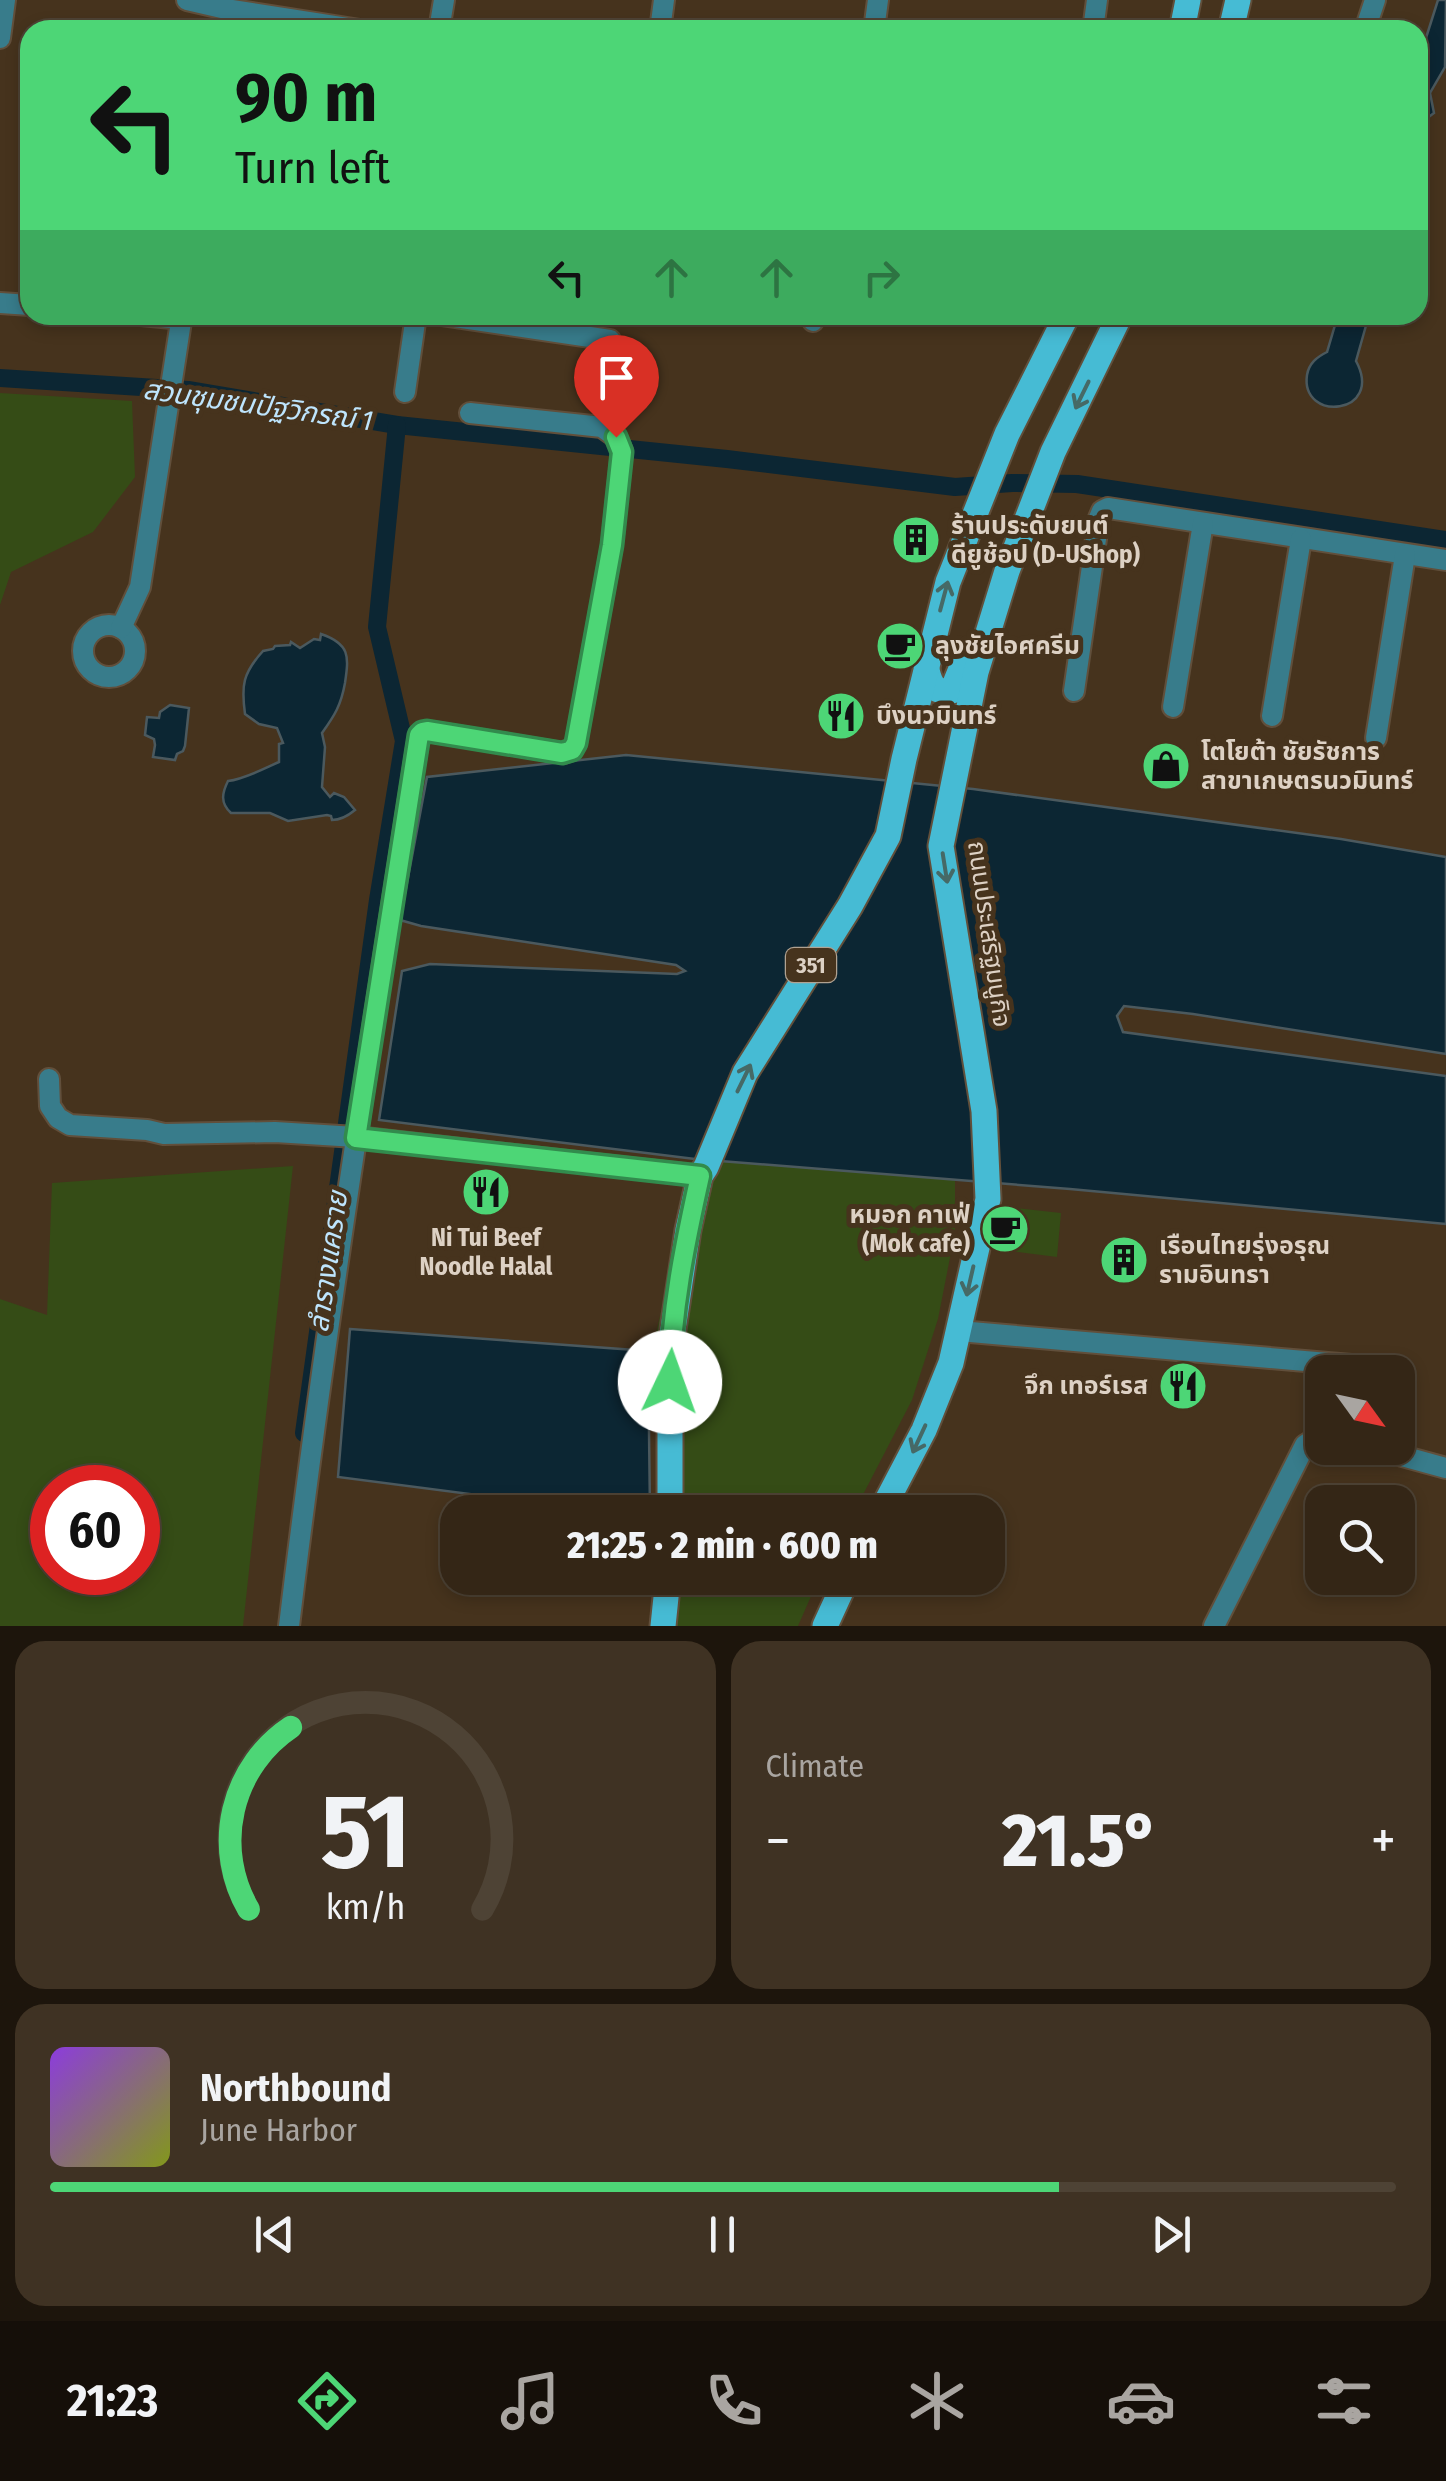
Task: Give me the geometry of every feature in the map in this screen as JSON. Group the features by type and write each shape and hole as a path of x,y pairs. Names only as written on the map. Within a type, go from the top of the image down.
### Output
{"main road":[{"name":"351","path":"670,1495 670,1349 688,1230 703,1171 745,1073 850,906 888,836 948,582 1006,434 1062,325"},
{"name":"ถนนประเสริฐมนูกิจ","path":"890,1495 924,1430 951,1363 988,1199 984,1110 941,846 976,672 1008,570 1039,482 1115,325"},
{"path":"926,665 936,690 952,691 1004,542 1039,482"},
{"path":"663,1626 666,1595"},
{"path":"824,1626 840,1595"}],"street":[{"path":"0,38 5,0"},
{"path":"187,0 226,13 281,20"},
{"path":"121,628 140,587 181,325"},
{"path":"405,392 415,325"},
{"path":"509,325 610,340"},
{"path":"289,1626 347,1137 419,735 427,731 562,753 572,750 612,545 621,448 616,437 602,427 470,413"},
{"path":"1074,691 1102,511 1115,508 1446,560"},
{"path":"1173,708 1202,523"},
{"path":"1272,716 1301,539"},
{"path":"1376,738 1405,555"},
{"path":"50,1079 50,1106 58,1118 70,1125 164,1134 258,1132 347,1137 703,1171"},
{"path":"960,1331 1305,1361"},
{"path":"1214,1626 1305,1444"},
{"path":"1415,1460 1446,1468"}],"green space":[{"path":"0,393 132,401 135,477 93,532 11,572 0,605"},
{"path":"695,1159 955,1180 955,1232 938,1319 912,1400 863,1495 664,1495 656,1334"},
{"path":"293,1166 243,1626 0,1626 0,1299 47,1315 52,1183"},
{"path":"1015,1208 1061,1213 1057,1257 1010,1251"},
{"path":"668,1595 812,1595 798,1626 669,1626"}],"water":[{"path":"1438,0 1446,0 1445,67 1430,93 1434,113 1428,118 1428,32"},
{"path":"1335,325 1366,325 1356,361 1362,379 1360,393 1340,406 1316,401 1308,390 1310,367 1327,352"},
{"path":"321,634 338,642 347,665 339,704 322,733 322,787 330,797 334,793 344,797 355,810 332,820 327,815 288,821 270,813 231,813 223,798 228,781 279,762 279,744 283,743 277,728 259,724 245,714 247,673 263,651 291,642 300,648 314,639 320,640"},
{"path":"170,705 189,708 185,746 175,760 153,757 154,739 145,735 147,717 159,718 160,712"},
{"path":"626,755 973,789 1446,857 1446,1054 1124,1006 1117,1016 1123,1032 1446,1076 1446,1224 695,1159 379,1120 402,971 430,964 677,974 685,971 676,965 400,920 427,777"},
{"path":"350,1329 648,1351 650,1495 477,1495 338,1477"}],"waterway":[{"name":"สวนชุมชนปัฐวิกรณ์ 1","path":"0,378 188,390 397,425 955,487 1077,484 1446,540"},
{"name":"ลำรางแคราย","path":"304,1433 404,741 377,627 397,425"}],"place":[{"name":"ร้านประดับยนต์ ดียูช้อป (D-UShop)","path":"916,540"},
{"name":"ลุงชัยไอศครีม","path":"900,646"},
{"name":"บึงนวมินทร์","path":"841,716"},
{"name":"โตโยต้า ชัยรัชการ สาขาเกษตรนวมินทร์","path":"1166,766"},
{"name":"Ni Tui Beef Noodle Halal","path":"486,1192"},
{"name":"หมอก คาเฟ่ (Mok cafe)","path":"1005,1229"},
{"name":"เรือนไทยรุ่งอรุณ รามอินทรา","path":"1124,1260"},
{"name":"จึก เทอร์เรส","path":"1183,1386"}],"route":[{"path":"616,437 622,452 612,545 572,750 562,753 427,731 419,735 356,1138 700,1176 670,1349 670,1382"}]}
